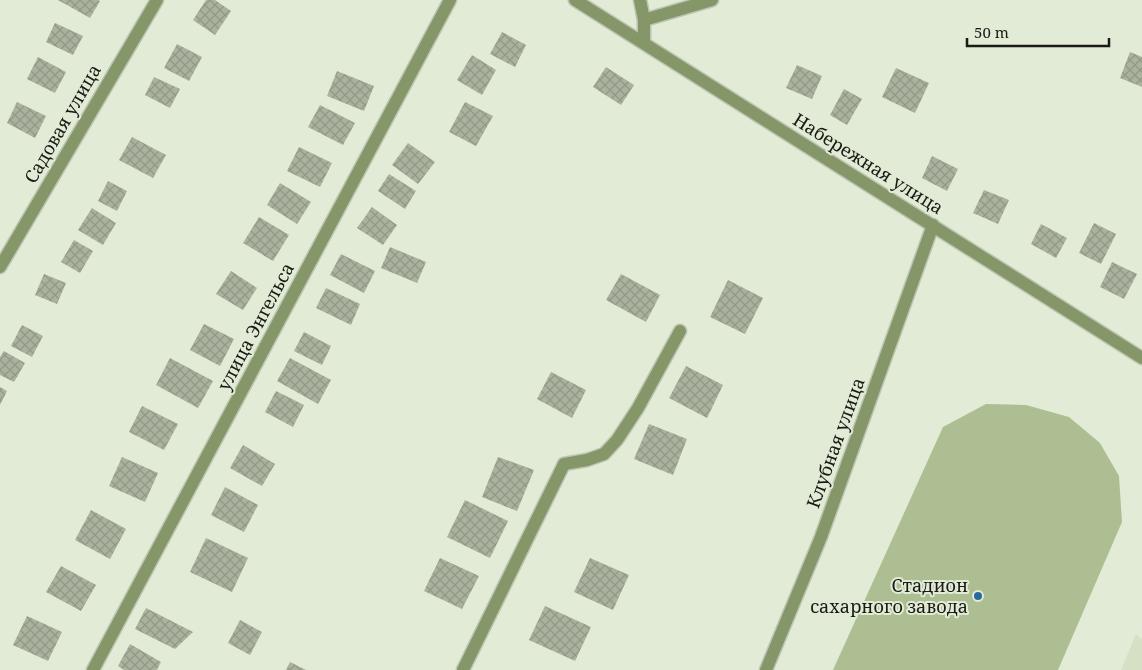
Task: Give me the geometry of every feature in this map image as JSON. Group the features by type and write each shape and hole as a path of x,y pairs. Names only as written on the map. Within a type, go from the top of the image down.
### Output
{"street":[{"name":"Садовая улица","path":"0,267 157,0"},
{"name":"улица Энгельса","path":"93,670 450,0"},
{"name":"Набережная улица","path":"575,0 1142,358"},
{"path":"640,0 644,20 644,43"},
{"path":"644,20 712,0"},
{"name":"Клубная улица","path":"766,670 821,537 933,225"},
{"path":"463,670 564,464 587,460 604,454 617,440 638,408 680,331"}],"shaded area":[{"name":"Стадион сахарного завода","path":"986,404 1026,405 1069,417 1100,443 1119,476 1122,522 1058,670 833,670 943,427"},
{"path":"1136,634 1142,639 1142,670 1121,670"}],"building":[{"path":"58,0 98,0 100,1 90,18"},
{"path":"206,0 215,0 231,11 215,35 193,20"},
{"path":"55,23 83,36 73,55 46,42"},
{"path":"502,32 526,45 515,67 490,54"},
{"path":"177,44 202,57 189,81 164,68"},
{"path":"1130,52 1142,57 1142,87 1120,78"},
{"path":"472,55 496,70 482,95 457,80"},
{"path":"38,57 66,72 55,93 27,79"},
{"path":"797,65 822,76 812,99 786,88"},
{"path":"606,67 634,85 621,105 593,87"},
{"path":"896,68 929,83 915,113 882,97"},
{"path":"337,71 374,86 364,111 327,96"},
{"path":"154,77 180,89 170,108 145,95"},
{"path":"844,89 862,99 847,125 830,115"},
{"path":"17,102 46,116 35,138 7,123"},
{"path":"465,102 493,116 476,146 449,132"},
{"path":"320,105 355,123 343,145 308,127"},
{"path":"132,137 166,155 153,178 119,160"},
{"path":"408,143 435,162 418,184 392,165"},
{"path":"299,147 332,163 320,187 287,171"},
{"path":"932,156 958,169 947,191 922,178"},
{"path":"389,174 416,191 405,209 378,191"},
{"path":"108,181 127,191 117,211 98,201"},
{"path":"280,183 311,202 297,224 267,205"},
{"path":"984,190 1009,200 998,224 973,213"},
{"path":"372,207 397,225 383,245 357,228"},
{"path":"92,208 116,223 103,245 78,230"},
{"path":"259,217 289,235 273,261 243,243"},
{"path":"1094,223 1116,234 1101,264 1079,253"},
{"path":"1041,224 1067,238 1056,258 1031,244"},
{"path":"74,240 93,251 80,273 61,262"},
{"path":"390,247 426,262 417,283 381,268"},
{"path":"341,254 375,271 364,293 330,275"},
{"path":"1112,262 1137,274 1124,299 1100,287"},
{"path":"231,271 257,288 243,310 216,294"},
{"path":"44,274 66,283 57,304 35,295"},
{"path":"621,274 660,295 646,322 606,300"},
{"path":"728,280 763,298 745,334 710,317"},
{"path":"326,288 360,304 351,325 316,308"},
{"path":"204,324 234,339 220,366 190,350"},
{"path":"22,325 43,336 32,357 11,346"},
{"path":"304,332 331,346 322,365 294,351"},
{"path":"4,351 25,363 14,382 0,375 0,357"},
{"path":"170,358 213,381 198,408 156,385"},
{"path":"290,358 331,380 318,404 277,381"},
{"path":"686,366 723,385 707,418 669,398"},
{"path":"551,372 586,390 572,418 537,399"},
{"path":"0,387 7,391 0,405"},
{"path":"276,391 304,405 293,427 265,412"},
{"path":"142,406 178,424 164,450 129,432"},
{"path":"649,424 687,439 673,475 634,459"},
{"path":"243,445 275,464 262,486 230,468"},
{"path":"122,457 158,473 145,502 109,486"},
{"path":"498,457 534,470 517,511 482,497"},
{"path":"225,487 258,505 244,532 211,515"},
{"path":"465,500 508,521 490,558 447,537"},
{"path":"91,510 126,529 110,559 75,540"},
{"path":"206,538 248,558 232,592 190,572"},
{"path":"440,558 479,576 462,609 424,591"},
{"path":"590,558 629,575 613,610 574,592"},
{"path":"61,566 96,585 81,611 46,592"},
{"path":"545,606 591,627 575,661 529,640"},
{"path":"146,608 193,632 175,649 135,629"},
{"path":"27,616 62,632 48,661 13,645"},
{"path":"240,620 262,632 250,655 228,643"},
{"path":"130,644 161,662 157,670 124,670 118,666"},
{"path":"290,662 306,670 286,670"}],"place":[{"name":"Стадион сахарного завода","path":"978,596"}]}
